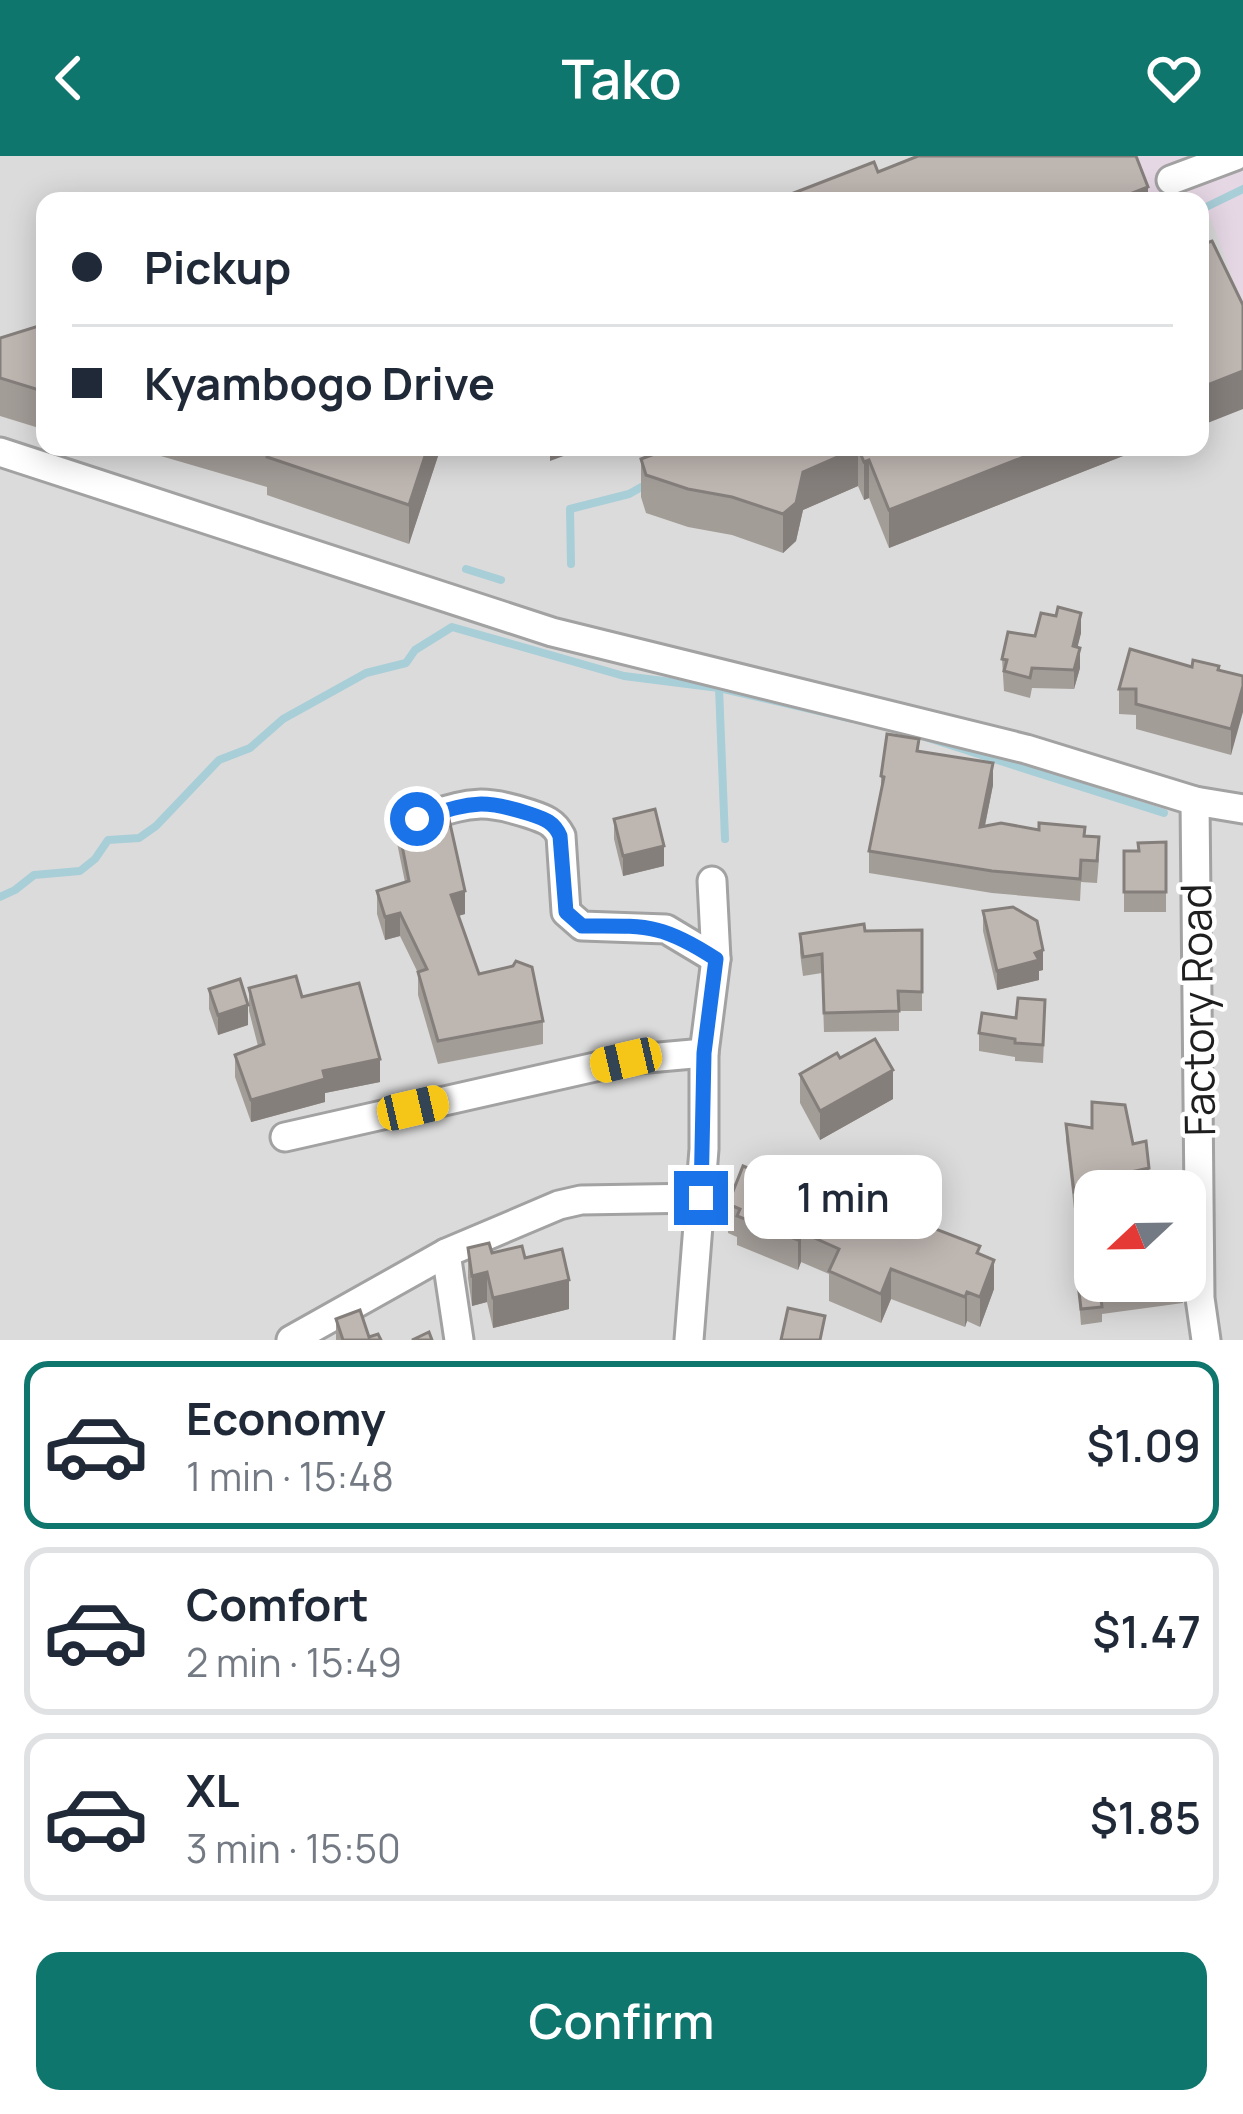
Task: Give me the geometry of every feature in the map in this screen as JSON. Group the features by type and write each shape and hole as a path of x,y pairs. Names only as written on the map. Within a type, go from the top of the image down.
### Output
{"street":[{"path":"1171,181 1235,156"},
{"path":"0,452 552,632 1026,749 1195,801 1243,809"},
{"name":"Factory Road","path":"1195,801 1200,1298 1206,1340"},
{"path":"417,819 492,802 555,824 566,912 572,921 582,926 666,929 716,959"},
{"path":"689,1340 701,1198 704,1053 716,959 712,881"},
{"path":"285,1137 626,1060 704,1053"},
{"path":"291,1340 446,1252 559,1204 701,1198"},
{"path":"446,1252 459,1340"}],"shaded area":[{"path":"0,156 1243,156 1243,1340 0,1340"},
{"path":"944,156 1243,156 1243,306 1209,220 1209,192 955,192"}],"building":[{"path":"918,156 1136,156 1148,187 1135,192 796,192 874,162 878,172"},
{"path":"1209,242 1243,305 1243,371 1209,384"},
{"path":"36,327 36,389 0,378 0,338"},
{"path":"267,456 425,456 409,505"},
{"path":"840,456 803,472 796,503 783,514 646,475 641,459"},
{"path":"861,456 1026,456 889,510 869,460 864,462"},
{"path":"1058,607 1081,613 1073,646 1080,648 1074,670 1032,668 1030,678 1004,671 1008,632 1035,636 1041,613 1056,616"},
{"path":"1130,649 1192,667 1193,660 1219,666 1218,670 1243,676 1231,729 1136,704 1136,689 1119,689"},
{"path":"887,734 919,739 917,751 993,763 980,827 1001,823 1039,830 1039,823 1085,827 1084,836 1099,837 1097,861 1081,860 1080,879 992,871 869,851"},
{"path":"655,809 664,846 623,856 614,819"},
{"path":"447,810 465,891 451,895 479,974 513,966 516,961 532,967 543,1021 438,1041 418,972 427,969 400,913 385,917 377,891 409,881 397,820"},
{"path":"1166,842 1166,892 1124,892 1124,851 1139,851 1138,843"},
{"path":"1013,907 1037,921 1043,950 1035,953 1039,960 997,971 983,911"},
{"path":"864,924 865,931 922,930 922,992 898,991 899,1011 824,1013 822,954 803,957 800,934"},
{"path":"296,976 302,997 359,983 380,1059 323,1071 325,1079 251,1100 235,1055 264,1044 249,988"},
{"path":"240,979 248,1005 218,1015 209,989"},
{"path":"1018,998 1045,1000 1043,1045 979,1033 982,1013 1016,1018"},
{"path":"875,1039 893,1070 820,1111 800,1074"},
{"path":"1092,1102 1125,1105 1133,1144 1146,1141 1149,1168 1074,1170 1074,1192 1066,1124 1092,1128"},
{"path":"743,1166 854,1212 870,1176 921,1198 912,1220 980,1246 977,1253 994,1260 980,1297 967,1292 965,1297 891,1269 881,1294 829,1271 839,1249 801,1232 798,1240 737,1216 740,1209 728,1204"},
{"path":"489,1243 492,1253 522,1246 525,1258 562,1249 569,1280 493,1298 487,1272 472,1276 468,1248"},
{"path":"1080,1302 1101,1302 1102,1307 1081,1309"},
{"path":"788,1308 825,1316 820,1340 781,1340"},
{"path":"360,1310 369,1337 378,1334 381,1340 343,1340 336,1319"}],"waterway":[{"path":"1209,206 1243,189"},
{"path":"571,564 570,509 629,494 647,484"},
{"path":"466,569 501,580"},
{"path":"0,897 34,875 80,871 108,840 139,838 219,760 250,748 283,719 366,673 406,663 415,650 452,627 624,676 719,688 853,719"},
{"path":"719,688 725,839"},
{"path":"925,737 1164,813"}],"route":[{"path":"417,819 492,802 555,824 566,912 572,921 582,926 666,929 716,959 704,1053 701,1198"}]}
